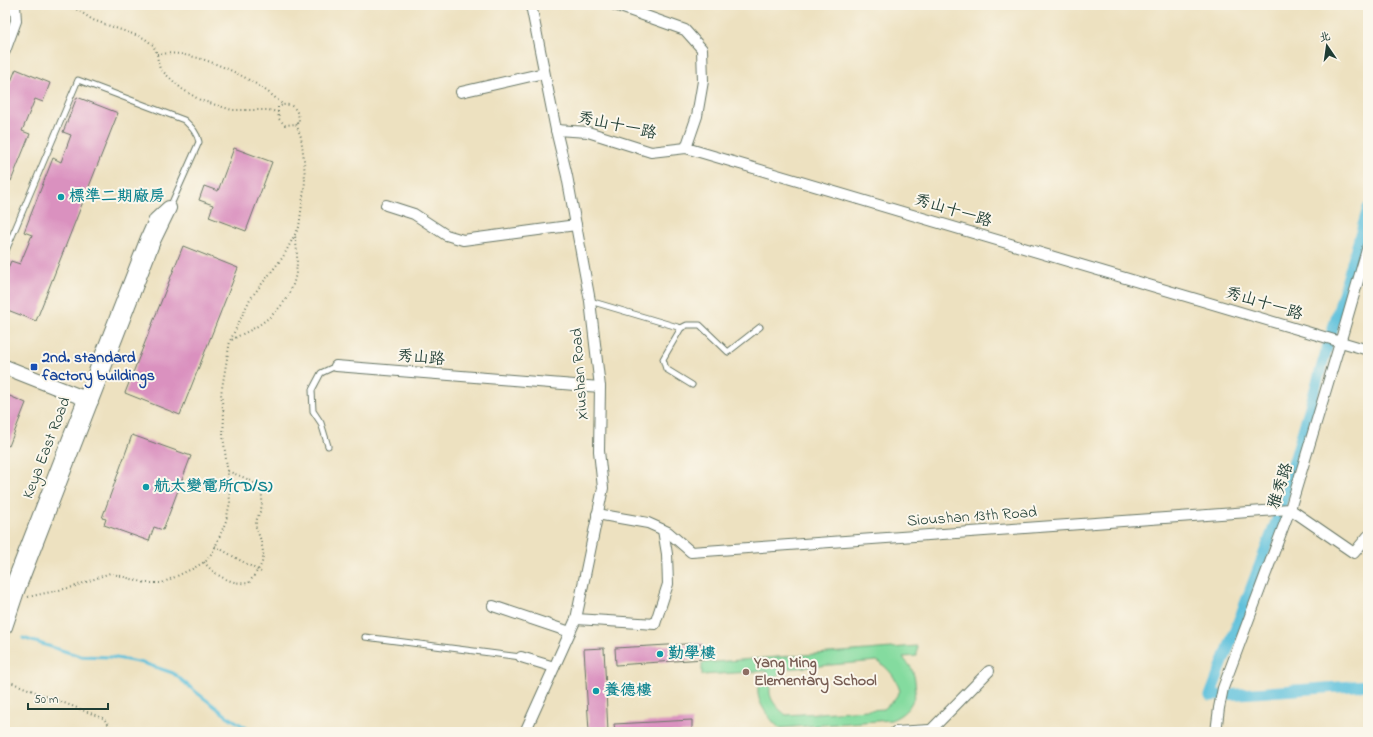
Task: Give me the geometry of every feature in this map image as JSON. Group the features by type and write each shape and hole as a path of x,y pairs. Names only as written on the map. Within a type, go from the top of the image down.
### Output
{"street":[{"path":"5,9 6,5"},
{"path":"5,51 16,21 15,5"},
{"name":"Xiushan Road","path":"525,732 576,619 603,488 599,451 600,387 590,301 567,176 530,5"},
{"path":"615,5 685,30 702,49 703,81 697,116 686,148"},
{"path":"461,92 544,73"},
{"name":"秀山十一路","path":"556,130 588,132 651,152 686,148 1340,343 1368,350"},
{"path":"386,205 414,214 446,235 463,240 576,225"},
{"path":"5,627 88,400 153,241 169,208"},
{"name":"Keya East Road","path":"5,605 88,400 148,238 156,220 169,208"},
{"name":"雅秀路","path":"1216,732 1223,688 1290,509 1368,246"},
{"name":"秀山路","path":"336,366 600,387"},
{"path":"5,367 88,400"},
{"path":"1290,509 1354,553 1368,536"},
{"name":"Sioushan 13th Road","path":"597,514 648,523 663,530 691,552 1290,509"},
{"path":"576,619 655,624 668,584 667,554 663,530"},
{"path":"494,606 570,632"},
{"path":"521,657 554,667"},
{"path":"894,732 929,731 989,671"}],"lane":[{"path":"5,253 78,80 184,120 193,128 198,136 199,142 169,208"},
{"path":"590,301 681,328"},
{"path":"692,385 666,369 663,359 681,328 687,325 700,325 728,352 760,328"},
{"name":"秀山路","path":"328,446 321,423 313,411 312,390 321,373 336,366"},
{"path":"365,637 521,657"}],"path":[{"path":"70,5 93,20 144,38 153,45 157,54 160,69 182,89 200,100 232,110 268,110 278,112"},
{"path":"157,54 169,53 186,55 228,70 251,81 276,98 283,105"},
{"path":"16,595 28,597 45,594 73,587 110,573 146,583 162,583 204,562 215,546 226,521 230,502 228,471 223,436 224,416 221,394 230,341 250,299 283,257 299,227 305,182 300,137 296,124 299,122 297,110 287,104 278,107 279,119 285,125 296,124"},
{"path":"230,341 256,327 270,317 288,297 295,280 297,270 298,256 295,234"},
{"path":"204,562 224,578 244,583 249,582 263,562 264,554 256,528 261,509 261,491 255,483 228,471"},
{"path":"215,546 261,572"},
{"path":"5,680 103,718 115,732"}],"green space":[{"path":"917,646 917,656 903,657 911,667 914,676 915,692 913,699 905,711 891,720 779,728 762,707 758,694 758,687 767,671 702,675 702,663","holes":["877,661 892,674 900,691 893,701 884,709 786,715 772,700 770,691 771,686 773,681 784,669"]}],"building":[{"path":"16,69 50,83 43,102 35,99 22,131 30,134 11,181 5,178 5,96"},
{"name":"標準二期廠房","path":"77,97 118,113 36,321 5,309 5,275 11,261 20,264 32,235 24,232 53,158 61,162 71,135 63,132"},
{"path":"234,148 272,162 246,231 209,217 213,205 199,200 204,186 218,191"},
{"path":"183,246 238,268 180,415 125,393"},
{"path":"5,394 26,403 9,446 5,444"},
{"name":"航太變電所(D/S)","path":"132,435 191,456 163,530 154,527 149,541 104,525 106,519 102,518"},
{"name":"勤學樓","path":"703,643 704,659 616,665 615,648"},
{"name":"養德樓","path":"604,648 608,732 589,732 584,649"},
{"path":"692,720 692,732 615,732 614,724"}],"waterway":[{"path":"1368,208 1277,519 1210,696 1368,685"},
{"path":"23,638 80,656 111,657 143,663 173,673 227,716 253,732"}],"place":[{"name":"標準二期廠房","path":"61,197"},
{"name":"2nd. standard factory buildings","path":"34,367"},
{"name":"航太變電所(D/S)","path":"146,487"},
{"name":"勤學樓","path":"660,654"},
{"name":"Yang Ming Elementary School","path":"746,672"},
{"name":"養德樓","path":"596,691"}]}
